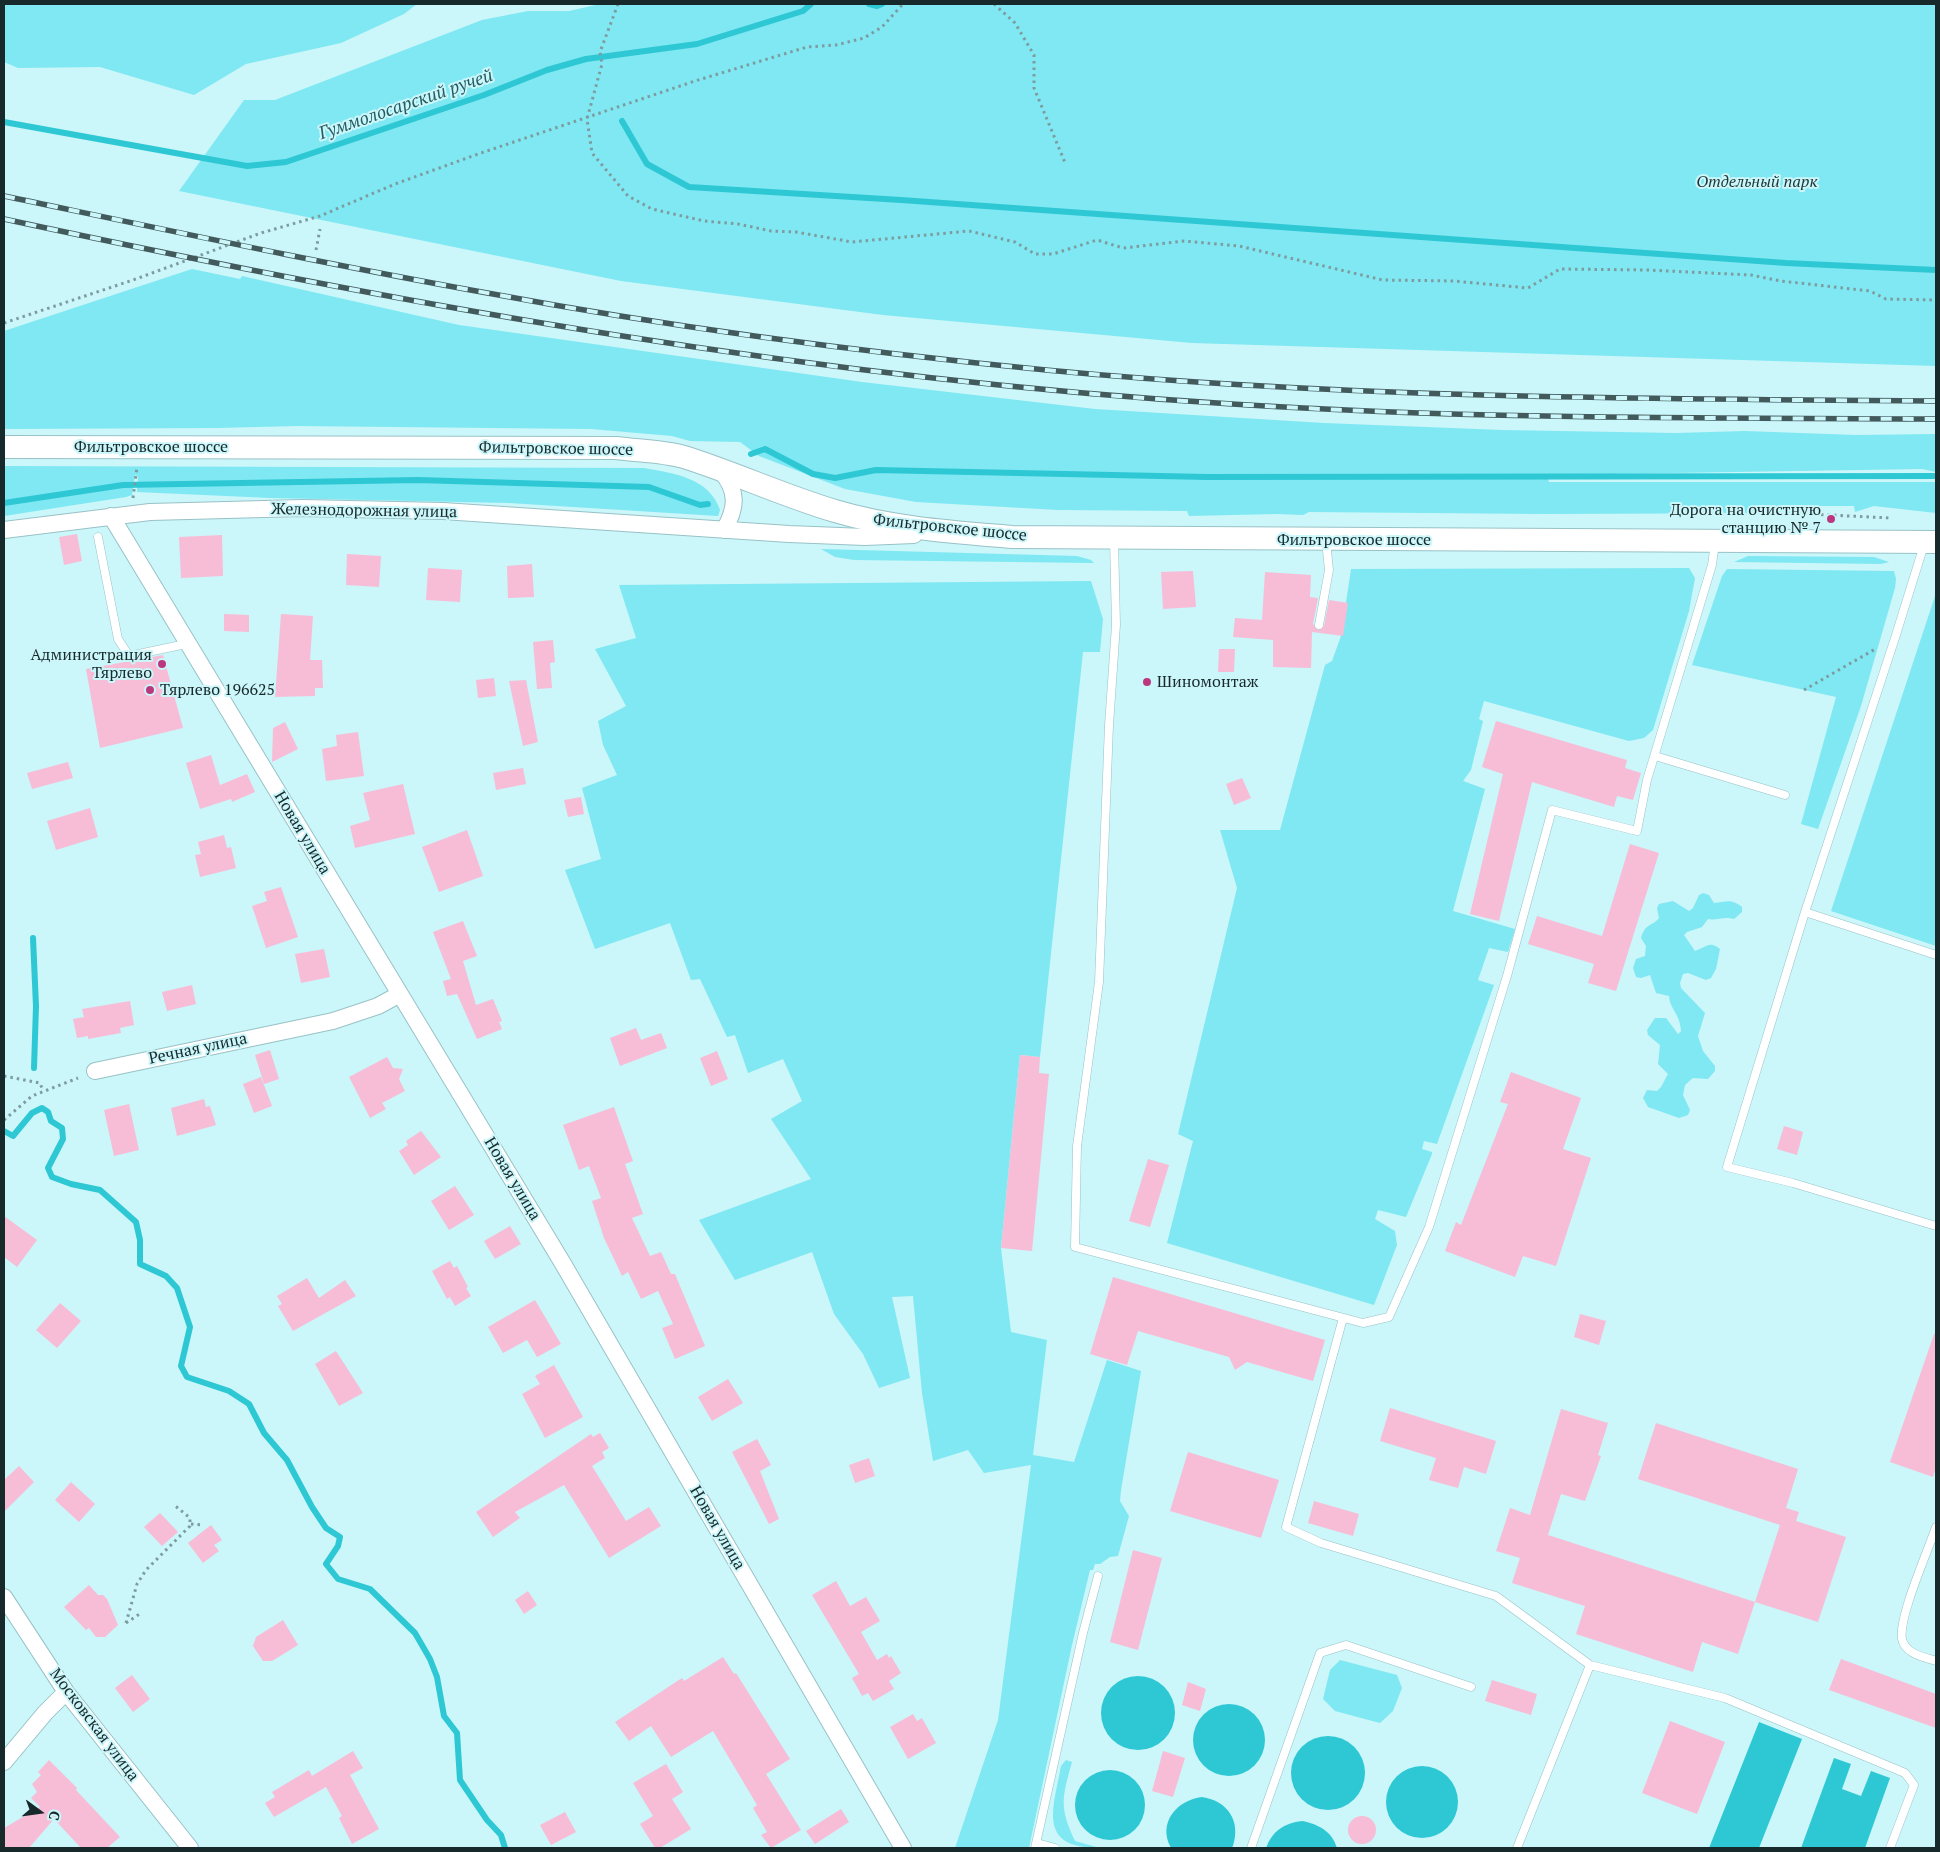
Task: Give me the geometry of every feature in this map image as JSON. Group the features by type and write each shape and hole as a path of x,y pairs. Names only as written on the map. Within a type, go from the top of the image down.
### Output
{"main road":[{"name":"Фильтровское шоссе","path":"4,447 616,448 661,452 684,457 797,498 863,518 965,533 1012,537 1930,542"}],"street":[{"path":"721,471 730,481 734,492 735,504 732,516 724,530"},
{"name":"Железнодорожная улица","path":"4,530 150,512 302,508 434,511 724,530 865,537 965,533"},
{"name":"Новая улица","path":"111,516 186,644 562,1262 903,1848"},
{"name":"Речная улица","path":"95,1071 333,1021 378,1006 400,994"},
{"name":"Московская улица","path":"4,1597 66,1692 190,1848"},
{"path":"4,1762 45,1713 66,1692"}],"lane":[{"path":"98,537 118,639 129,656 186,644"},
{"path":"1114,538 1116,625 1109,725 1099,982 1077,1146 1076,1247 1363,1323 1389,1317 1429,1227 1507,976 1552,810 1637,831 1647,780 1712,565 1716,541"},
{"path":"1319,625 1329,570 1326,540"},
{"path":"1930,542 1805,912 1727,1167 1793,1183 1936,1226"},
{"path":"1655,756 1785,794"},
{"path":"1805,912 1936,955"},
{"path":"1343,1318 1286,1527 1321,1543 1496,1596 1590,1665 1725,1698 1905,1773 1914,1784 1890,1848"},
{"path":"1936,1527 1903,1620 1902,1640 1910,1652 1936,1661"},
{"path":"1055,1848 1036,1846 1083,1633 1098,1576"},
{"path":"1250,1848 1320,1653 1346,1646 1471,1687"},
{"path":"1517,1848 1590,1665"}],"path":[{"path":"618,4 600,52 602,64 587,118 592,153 628,196 652,209 704,221 738,224 771,231 796,232 852,242 970,231 1015,242 1035,254 1053,254 1097,240 1123,248 1184,241 1240,246 1383,280 1454,282 1528,288 1560,269 1647,270 1751,275 1870,291 1886,298 1936,300"},
{"path":"4,323 134,280 261,233 320,216 481,153 695,81 808,47 864,38 882,27 903,4"},
{"path":"994,4 1015,23 1034,55 1034,88 1066,165"},
{"path":"316,250 320,229"},
{"path":"134,495 138,466"},
{"path":"1808,514 1900,519"},
{"path":"1804,690 1896,638"},
{"path":"4,1120 32,1096 95,1071"},
{"path":"4,1076 40,1083 43,1091"},
{"path":"173,1504 190,1518 191,1524"},
{"path":"191,1524 202,1525"},
{"path":"141,1613 126,1623 137,1584 146,1570 191,1524"}],"green space":[{"path":"4,4 417,4 404,14 341,43 246,64 194,95 100,67 18,68 4,62"},
{"name":"Отдельный парк","path":"600,4 1936,4 1936,366 1192,343 883,315 621,281 179,191 244,100 275,100 482,20 528,11 569,11"},
{"path":"192,269 240,279 242,276 459,325 862,382 1095,409 1324,423 1502,430 1676,433 1745,431 1856,435 1936,434 1936,472 1922,469 1547,475 1549,482 1936,482 1936,513 1874,506 1855,512 1854,506 1807,506 1807,513 1543,514 1309,512 1303,515 1189,516 1187,511 1058,510 916,502 845,489 759,456 740,442 690,441 672,436 591,429 297,426 4,429 4,331"},
{"path":"4,466 644,468 678,475 699,484 715,499 720,510 718,516 509,503 271,498 137,492 138,476 135,475 132,495 126,497 4,516"},
{"path":"821,549 1077,556 1091,560 1094,563 854,560 835,557"},
{"path":"1748,556 1874,557 1889,562 1881,564 1734,562"},
{"path":"1689,568 1695,578 1689,611 1653,730 1644,738 1629,741 1484,701 1479,719 1483,721 1471,770 1463,781 1485,789 1453,911 1515,929 1508,952 1489,948 1478,980 1494,985 1437,1144 1424,1141 1422,1149 1432,1152 1432,1154 1406,1217 1378,1210 1375,1219 1395,1231 1397,1245 1374,1305 1167,1243 1193,1141 1178,1134 1237,888 1220,830 1280,830 1325,665 1332,661 1341,636 1351,569"},
{"path":"1727,569 1894,571 1896,579 1895,588 1861,706 1818,829 1801,824 1836,697 1692,665 1722,576"},
{"path":"1091,581 1103,619 1100,652 1083,652 1040,1057 1020,1055 1001,1248 1011,1332 1047,1340 1033,1455 1074,1462 1107,1360 1141,1371 1120,1501 1129,1516 1118,1556 1110,1557 1100,1564 1095,1564 1093,1570 1090,1570 1072,1645 1029,1848 955,1848 998,1720 1031,1465 984,1473 968,1450 933,1461 922,1393 913,1296 892,1297 910,1378 879,1388 863,1354 834,1314 812,1252 735,1280 699,1220 811,1179 771,1119 802,1101 783,1059 748,1073 735,1035 727,1037 700,979 691,980 670,923 595,949 565,870 601,859 582,788 617,775 603,745 598,721 626,706 595,649 636,638 619,585"},
{"path":"1936,593 1936,946 1831,911"},
{"path":"1703,893 1709,895 1714,903 1735,902 1742,907 1742,912 1734,919 1708,919 1702,927 1687,932 1684,935 1695,951 1710,945 1720,949 1716,969 1711,978 1706,980 1688,973 1683,974 1680,983 1681,988 1705,1013 1698,1036 1703,1051 1715,1066 1715,1071 1708,1079 1693,1078 1685,1085 1683,1095 1690,1110 1688,1115 1679,1118 1648,1107 1643,1098 1647,1090 1657,1091 1668,1074 1658,1064 1660,1045 1648,1035 1647,1030 1655,1018 1666,1018 1678,1034 1681,1031 1679,1020 1671,1005 1669,996 1656,993 1650,975 1641,978 1636,977 1633,968 1636,959 1645,956 1646,946 1641,938 1647,927 1659,918 1657,908 1659,904 1673,901 1689,911 1693,908 1699,895"},
{"path":"1340,1660 1397,1675 1402,1688 1393,1711 1380,1723 1335,1711 1323,1699 1330,1670"},
{"path":"1066,1760 1072,1762 1064,1794 1066,1819 1075,1841 1100,1848 1080,1846 1066,1841 1058,1834 1054,1824 1055,1797 1061,1766"}],"shaded area":[{"path":"1138,1676 1152,1679 1164,1687 1172,1699 1175,1713 1172,1727 1164,1739 1152,1747 1138,1750 1124,1747 1112,1739 1104,1727 1101,1713 1104,1699 1112,1687 1124,1679"},
{"path":"1236,1704 1255,1714 1263,1726 1265,1740 1263,1754 1255,1766 1243,1774 1222,1776 1203,1766 1195,1754 1193,1733 1203,1714 1215,1706"},
{"path":"1759,1722 1802,1739 1759,1848 1709,1848"},
{"path":"1328,1736 1342,1739 1354,1747 1362,1759 1365,1773 1362,1787 1354,1799 1342,1807 1328,1810 1314,1807 1302,1799 1294,1787 1291,1773 1294,1759 1302,1747 1314,1739"},
{"path":"1834,1758 1851,1764 1842,1789 1861,1796 1871,1771 1890,1778 1865,1848 1801,1848"},
{"path":"1422,1766 1436,1769 1448,1776 1455,1788 1458,1802 1455,1816 1448,1828 1436,1835 1422,1838 1408,1835 1396,1828 1389,1816 1386,1802 1389,1788 1396,1776 1408,1769"},
{"path":"1117,1770 1130,1776 1139,1785 1143,1791 1145,1805 1143,1819 1135,1830 1124,1838 1103,1840 1096,1838 1085,1830 1077,1819 1075,1798 1077,1791 1085,1780 1096,1772"},
{"path":"1202,1797 1219,1803 1230,1814 1235,1828 1233,1846 1231,1848 1171,1848 1166,1830 1172,1814 1185,1803"},
{"path":"1302,1821 1324,1829 1332,1837 1337,1848 1266,1848 1275,1833 1284,1826"}],"building":[{"path":"77,534 82,561 64,565 59,537"},
{"path":"222,535 223,576 181,578 179,537"},
{"path":"347,554 381,556 379,587 346,585"},
{"path":"532,564 534,597 508,598 507,566"},
{"path":"428,568 462,570 460,602 426,600"},
{"path":"1193,571 1196,607 1163,609 1161,572"},
{"path":"1265,572 1311,575 1310,597 1318,598 1313,624 1318,630 1324,626 1329,600 1348,603 1343,636 1312,632 1311,668 1273,667 1273,640 1233,637 1235,618 1262,620"},
{"path":"224,614 249,615 249,632 224,631"},
{"path":"281,614 313,616 310,660 322,660 323,688 315,688 315,696 275,697"},
{"path":"553,640 555,662 550,663 552,688 537,689 533,642"},
{"path":"1219,649 1235,649 1234,672 1218,672"},
{"path":"163,655 183,728 100,748 86,669"},
{"path":"494,678 496,696 478,698 476,680"},
{"path":"526,680 538,742 523,746 509,681"},
{"path":"1496,721 1627,760 1625,768 1641,773 1633,800 1617,796 1614,807 1532,782 1499,921 1470,914 1503,774 1482,767"},
{"path":"285,722 298,749 272,762 273,728"},
{"path":"358,732 364,776 326,781 322,749 337,746 336,735"},
{"path":"211,755 220,785 247,774 255,792 232,802 231,799 200,809 186,763"},
{"path":"68,762 73,778 32,789 27,773"},
{"path":"523,768 526,784 496,790 493,773"},
{"path":"1242,778 1251,798 1234,805 1226,784"},
{"path":"403,784 415,834 355,848 350,826 370,820 363,793"},
{"path":"581,797 584,814 568,817 564,800"},
{"path":"90,808 98,837 56,850 47,821"},
{"path":"467,830 483,876 439,892 422,847"},
{"path":"224,835 227,848 231,847 236,868 200,877 195,855 201,854 198,842"},
{"path":"1630,844 1659,853 1616,991 1588,983 1594,964 1528,944 1537,916 1602,936"},
{"path":"281,887 298,937 266,948 252,906 267,901 264,892"},
{"path":"463,921 477,956 463,961 476,1005 493,999 502,1021 499,1022 502,1029 477,1039 457,994 447,996 443,981 451,979 433,932"},
{"path":"324,949 330,977 301,983 295,954"},
{"path":"192,985 196,1004 167,1011 162,992"},
{"path":"130,1001 134,1025 120,1028 121,1033 88,1039 88,1036 77,1038 73,1019 84,1017 82,1009"},
{"path":"636,1028 641,1040 661,1033 667,1048 620,1066 610,1038"},
{"path":"270,1050 279,1079 264,1084 255,1055"},
{"path":"717,1051 728,1079 711,1086 700,1058"},
{"path":"1020,1055 1040,1057 1039,1073 1049,1074 1032,1251 1001,1248"},
{"path":"387,1057 393,1068 403,1069 399,1079 405,1091 382,1103 386,1109 370,1118 349,1077"},
{"path":"1511,1072 1581,1098 1563,1149 1591,1158 1556,1266 1523,1256 1515,1277 1445,1251 1456,1222 1461,1225 1508,1104 1500,1102"},
{"path":"261,1077 272,1106 254,1113 243,1084"},
{"path":"204,1099 206,1107 210,1106 216,1125 177,1136 171,1108"},
{"path":"129,1104 139,1150 114,1156 104,1110"},
{"path":"614,1107 633,1161 625,1164 643,1214 632,1218 650,1256 661,1252 671,1274 675,1274 705,1346 675,1359 662,1328 673,1324 658,1291 641,1299 628,1272 622,1276 604,1238 592,1201 601,1198 589,1166 579,1170 563,1125"},
{"path":"1784,1126 1803,1132 1797,1155 1777,1149"},
{"path":"421,1131 441,1157 414,1175 399,1151 408,1145 406,1141"},
{"path":"1148,1159 1169,1165 1150,1227 1129,1221"},
{"path":"455,1186 474,1215 449,1230 431,1201"},
{"path":"4,1216 37,1240 17,1267 4,1257"},
{"path":"510,1226 521,1244 495,1259 484,1241"},
{"path":"450,1261 454,1268 457,1266 471,1296 455,1306 450,1297 447,1299 432,1271"},
{"path":"1113,1277 1325,1340 1313,1381 1247,1362 1235,1370 1229,1357 1138,1331 1127,1365 1090,1354"},
{"path":"307,1278 319,1298 345,1280 356,1296 293,1331 278,1306 282,1304 277,1296"},
{"path":"535,1300 561,1344 537,1357 527,1340 503,1353 488,1327"},
{"path":"60,1303 81,1321 57,1348 36,1330"},
{"path":"1580,1314 1606,1321 1599,1345 1574,1337"},
{"path":"1934,1334 1936,1334 1936,1467 1933,1477 1890,1462"},
{"path":"336,1351 363,1393 339,1406 315,1364"},
{"path":"554,1365 583,1417 545,1438 522,1394 540,1384 535,1376"},
{"path":"728,1379 743,1403 712,1421 698,1397"},
{"path":"1390,1408 1496,1441 1486,1474 1464,1467 1458,1488 1429,1480 1436,1458 1380,1441"},
{"path":"1561,1409 1608,1423 1598,1455 1601,1456 1585,1501 1561,1494 1548,1535 1755,1602 1738,1654 1702,1642 1693,1672 1576,1634 1585,1606 1512,1583 1520,1558 1496,1551 1510,1508 1530,1515"},
{"path":"1656,1423 1798,1469 1786,1508 1799,1512 1796,1521 1846,1537 1818,1622 1755,1602 1780,1525 1638,1479"},
{"path":"600,1433 609,1448 602,1452 605,1458 592,1466 626,1521 649,1507 661,1526 609,1558 564,1485 515,1512 520,1518 493,1537 476,1512 591,1434 593,1437"},
{"path":"757,1439 771,1465 760,1471 779,1519 769,1524 732,1452"},
{"path":"1188,1452 1279,1480 1261,1538 1170,1511"},
{"path":"869,1458 875,1476 855,1483 849,1465"},
{"path":"19,1466 34,1482 4,1512 4,1480"},
{"path":"71,1482 95,1504 79,1522 55,1500"},
{"path":"1314,1501 1359,1514 1353,1536 1308,1523"},
{"path":"160,1513 178,1532 162,1546 144,1527"},
{"path":"211,1525 222,1540 214,1545 219,1551 203,1563 188,1543"},
{"path":"1133,1550 1162,1558 1138,1650 1110,1642"},
{"path":"836,1581 850,1606 866,1597 880,1621 861,1632 877,1660 887,1654 889,1658 891,1656 901,1673 889,1681 894,1689 873,1701 868,1693 862,1696 852,1678 859,1674 812,1595"},
{"path":"89,1585 98,1595 103,1595 107,1599 118,1625 105,1637 96,1637 89,1628 86,1630 64,1607"},
{"path":"528,1591 537,1605 524,1614 515,1600"},
{"path":"283,1620 298,1645 272,1661 263,1661 253,1646 256,1637"},
{"path":"723,1657 734,1674 736,1673 790,1759 766,1774 801,1830 771,1848 761,1835 767,1832 753,1808 757,1805 713,1731 671,1757 651,1726 629,1741 615,1722 682,1678 684,1681"},
{"path":"1841,1659 1936,1694 1936,1728 1829,1690"},
{"path":"132,1675 150,1699 133,1712 115,1688"},
{"path":"1492,1680 1537,1694 1531,1715 1485,1701"},
{"path":"1188,1682 1206,1689 1200,1711 1182,1705"},
{"path":"913,1714 917,1721 922,1718 936,1743 908,1759 890,1727"},
{"path":"1670,1721 1725,1742 1697,1814 1642,1793"},
{"path":"353,1751 363,1768 350,1775 379,1829 352,1844 339,1818 342,1816 326,1787 274,1817 265,1803 275,1797 272,1792 309,1770 312,1776"},
{"path":"1163,1751 1185,1758 1173,1797 1152,1791"},
{"path":"49,1760 77,1788 76,1790 120,1837 107,1848 81,1848 54,1819 29,1848 4,1848 4,1828 40,1807 31,1798 37,1792 32,1784 41,1775 38,1772"},
{"path":"666,1764 683,1792 672,1799 691,1829 660,1848 655,1848 640,1824 653,1816 633,1783"},
{"path":"841,1809 849,1822 815,1844 806,1831"},
{"path":"565,1812 576,1832 551,1845 540,1825"},
{"path":"1362,1816 1372,1820 1376,1830 1372,1840 1362,1844 1352,1840 1348,1830 1352,1820"}],"waterway":[{"name":"Гуммолосарский ручей","path":"4,122 247,166 286,162 484,95 547,70 586,59 697,44 803,11 811,4"},
{"path":"869,4 877,6 882,4"},
{"path":"622,121 647,164 689,187 901,200 1786,263 1936,270"},
{"path":"751,454 765,449 813,474 835,478 876,470 1207,477 1936,476"},
{"path":"4,503 123,485 418,480 649,487 700,505 708,504"},
{"path":"33,938 36,1006 34,1068"},
{"path":"4,1131 13,1136 32,1113 42,1108 48,1112 51,1121 62,1128 63,1139 48,1168 52,1177 71,1184 100,1190 136,1222 140,1240 140,1264 166,1276 177,1288 190,1327 181,1366 187,1377 229,1391 249,1404 264,1433 287,1460 312,1507 326,1528 340,1537 338,1546 326,1564 338,1579 370,1589 415,1633 430,1659 437,1677 444,1716 457,1733 460,1780 487,1820 501,1835 505,1848"}],"railway":[{"path":"4,196 432,283 631,318 838,347 977,363 1157,379 1379,392 1602,398 1936,401"},
{"path":"4,219 308,281 461,309 614,335 922,377 1232,404 1408,413 1584,417 1936,419"}],"place":[{"name":"Дорога на очистную станцию № 7","path":"1831,519"},
{"name":"Администрация Тярлево","path":"162,664"},
{"name":"Шиномонтаж","path":"1147,682"},
{"name":"Тярлево 196625","path":"150,690"}]}
